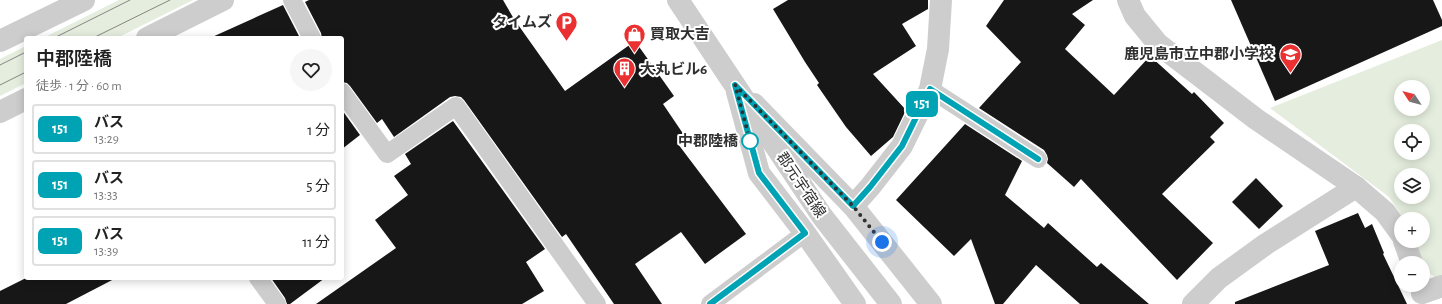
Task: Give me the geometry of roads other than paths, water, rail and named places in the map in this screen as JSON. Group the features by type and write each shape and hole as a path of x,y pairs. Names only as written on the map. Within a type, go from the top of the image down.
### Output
{"street":[{"path":"0,40 84,0"},
{"path":"151,36 223,0"},
{"name":"郡元宇宿線","path":"678,0 822,216 891,304"},
{"path":"853,206 902,146 930,89 938,49 941,0"},
{"path":"1128,0 1135,16 1158,44 1256,119 1356,187 1385,212 1394,224"},
{"path":"735,85 853,206 931,304"},
{"path":"735,85 759,173 805,233 855,304"},
{"path":"0,112 24,100"},
{"path":"1193,304 1219,278 1266,244 1356,187"}],"lane":[{"path":"292,0 311,36"},
{"path":"930,89 1038,159"},
{"path":"344,95 387,154 456,106 597,304"},
{"path":"710,304 805,233"},
{"path":"260,280 278,304"}],"tram line":[{"path":"58,36 130,0"},
{"path":"97,36 170,0"},
{"path":"0,65 24,53"},
{"path":"0,85 24,73"}],"place":[{"name":"タイムズ","path":"567,42"},
{"name":"買取大吉","path":"635,54"},
{"name":"鹿児島市立中郡小学校","path":"1290,74"},
{"name":"大丸ビル6","path":"625,88"},
{"name":"中郡陸橋","path":"750,141"}]}
